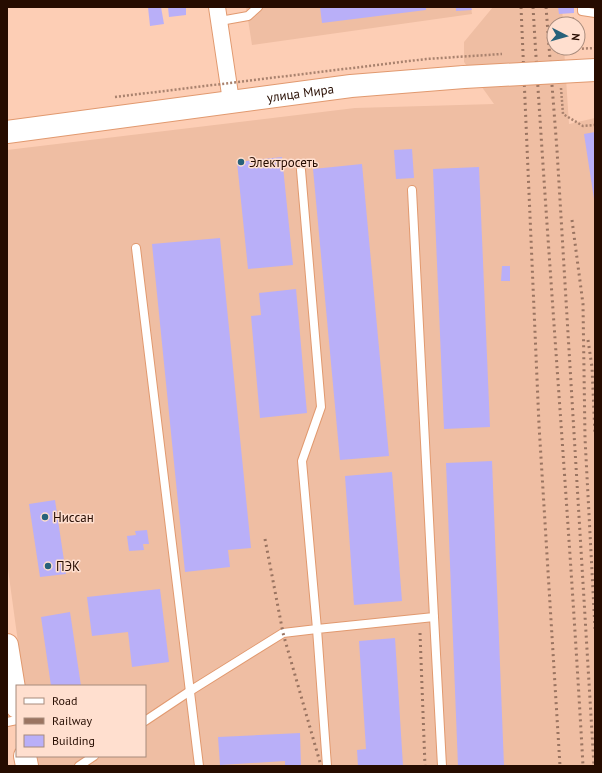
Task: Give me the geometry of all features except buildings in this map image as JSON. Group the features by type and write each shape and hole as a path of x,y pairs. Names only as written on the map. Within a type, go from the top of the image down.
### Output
{"main road":[{"name":"улица Мира","path":"7,132 230,92 351,86 464,77 595,70"},
{"path":"7,645 16,701"}],"street":[{"path":"218,14 230,92"}],"lane":[{"path":"218,14 248,16 258,7"},
{"path":"582,7 582,11 595,13"},
{"path":"301,170 321,407 302,461 317,629 327,766"},
{"path":"412,190 442,766"},
{"path":"136,248 199,766"},
{"path":"146,720 190,690 283,633 434,617"},
{"path":"79,766 92,757"}],"path":[{"path":"116,97 230,92 426,59 502,54"},
{"path":"561,86 563,114 583,126 595,125"}],"shaded area":[{"path":"246,7 471,7 472,14 252,45"},
{"path":"493,7 562,7 563,16 546,16 546,56 565,56 569,124 595,118 595,766 34,766 33,757 146,757 146,685 24,685 7,562 7,150 355,108 494,104 464,62 464,42"}],"railway":[{"path":"521,7 539,425 560,766"},
{"path":"533,7 583,766"},
{"path":"546,7 557,150 594,766"},
{"path":"572,220 583,304 585,438 595,629"},
{"path":"588,340 592,367 595,435"},
{"path":"265,539 283,633 321,766"},
{"path":"420,633 425,766"}],"place":[{"name":"Электросеть","path":"241,162"},
{"name":"Ниссан","path":"45,517"},
{"name":"ПЭК","path":"48,566"}]}
